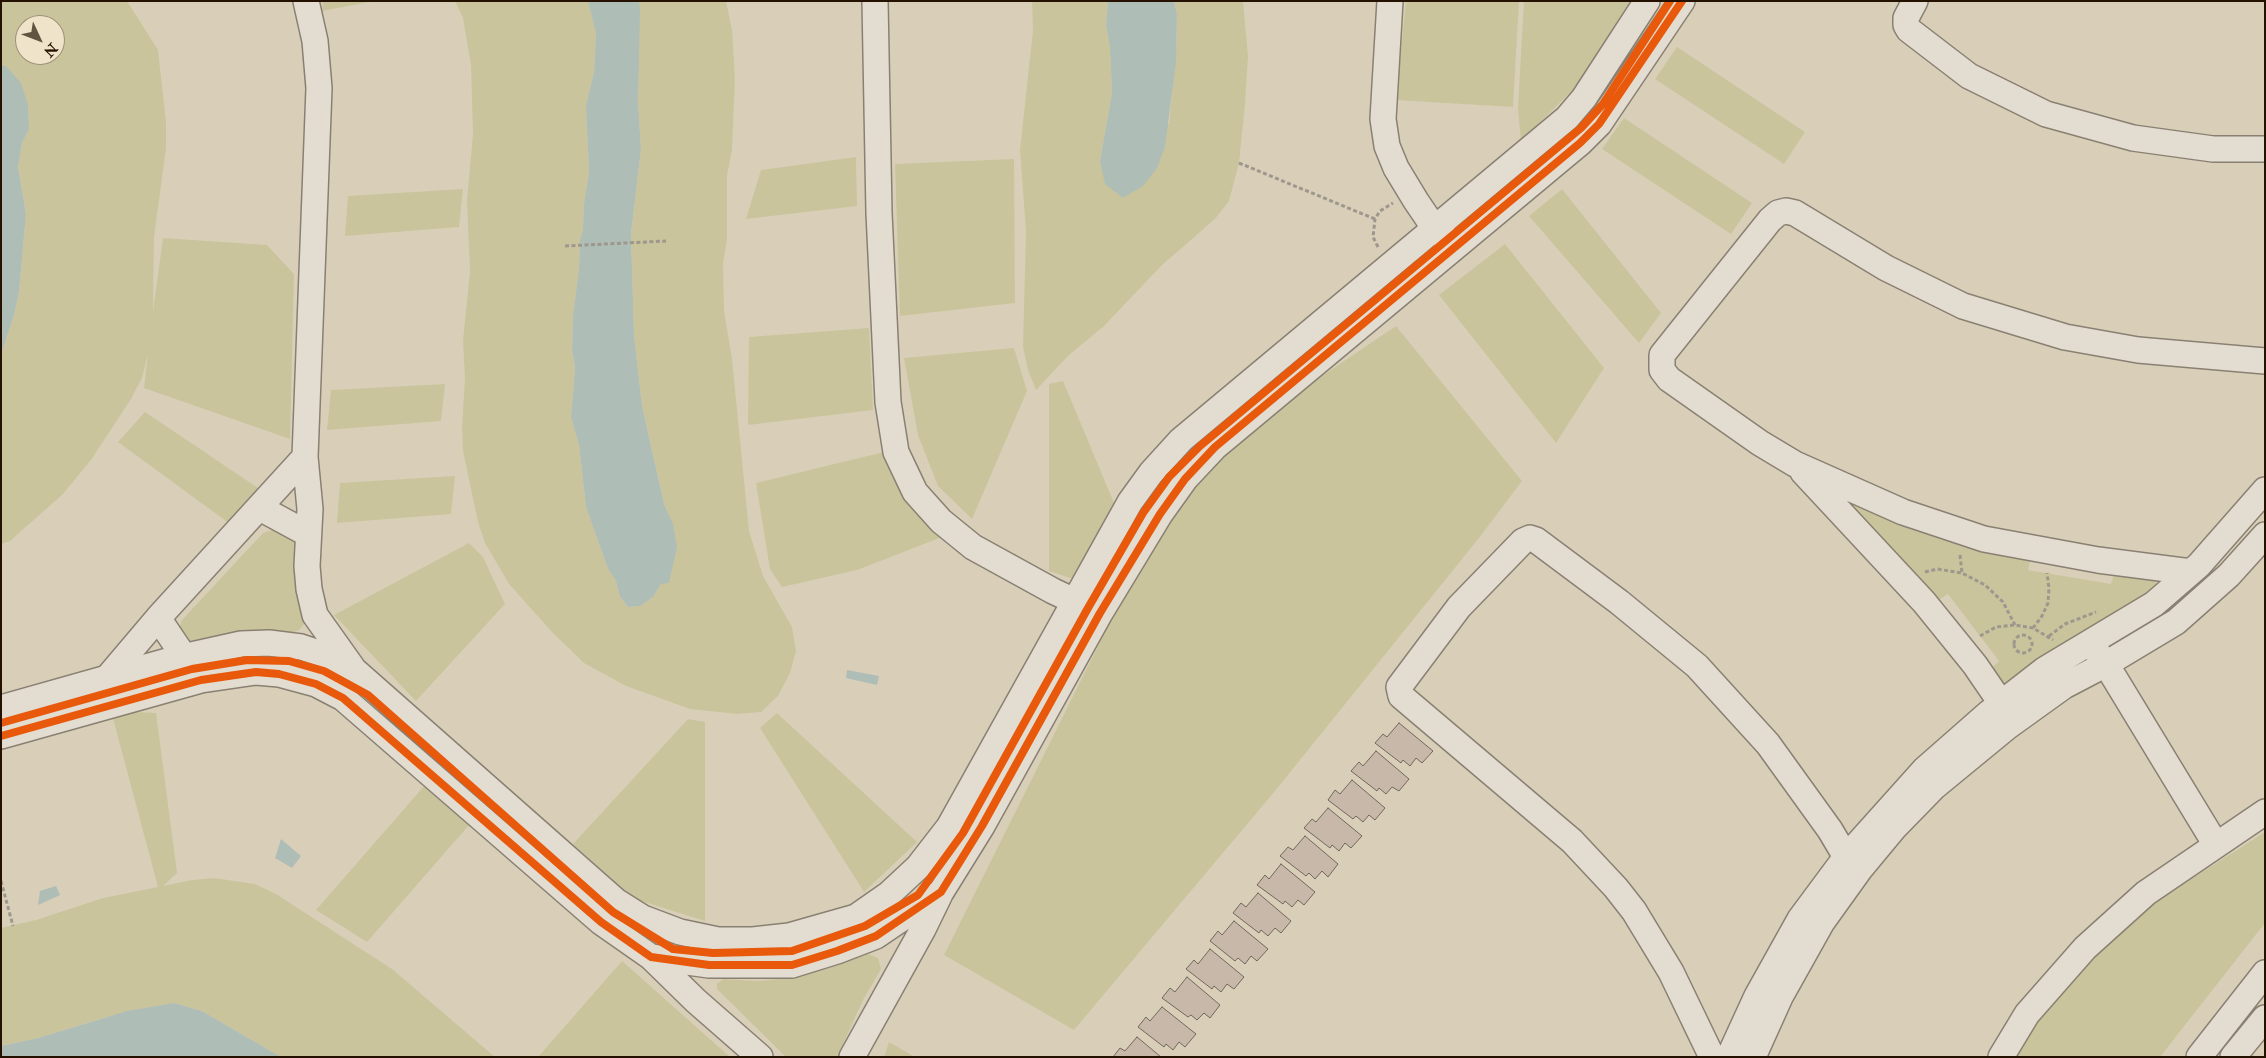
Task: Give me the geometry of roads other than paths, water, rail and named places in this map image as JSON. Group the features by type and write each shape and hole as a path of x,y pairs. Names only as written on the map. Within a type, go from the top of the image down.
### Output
{"street":[{"path":"306,1 315,41 318,88 305,456 309,485 306,566 315,615 353,669 616,901 643,918 680,932 718,940 753,940 788,936 856,917 889,894 918,867 949,827 1130,502 1151,473 1181,440 1568,118 1584,98 1648,1"},
{"path":"875,1 879,213 888,402 896,452 915,492 941,521 973,547 1074,602 1100,613"},
{"path":"1390,1 1383,119 1387,146 1396,168 1412,194 1435,228 1456,248"},
{"path":"852,1057 900,967 923,929 941,892 982,826 1100,613 1160,514 1186,479 1215,447 1580,143 1599,124 1682,1"},
{"path":"1915,1 1906,18 1906,25 1909,30 1969,76 2046,114 2133,138 2213,149 2265,149"},
{"path":"2191,572 2098,560 1984,539 1902,512 1795,464 1760,443 1669,378 1662,370 1662,355 1770,220 1778,213 1786,211 1795,213 1886,268 1963,306 2065,337 2138,350 2265,361"},
{"path":"108,677 158,618 260,508 305,456"},
{"path":"1795,464 1901,576 1975,665 2001,703"},
{"path":"1729,1057 1757,996 1800,919 1853,863 1924,770 2001,703 2044,670 2154,604 2191,572 2265,490"},
{"path":"260,508 308,534"},
{"path":"1753,1057 1780,997 1853,863 1894,828 1942,781 2008,727 2064,686 2106,664 2176,622 2229,575 2265,535"},
{"path":"1712,1057 1671,972 1634,911 1616,888 1572,841 1401,696 1399,687 1459,607 1523,540 1530,538 1536,540 1619,602 1696,666 1768,744 1853,863"},
{"path":"279,674 301,647 310,631 315,615"},
{"path":"158,618 183,657 202,680"},
{"path":"1,708 183,657 241,644 268,643 301,647 328,656 353,669"},
{"path":"2089,643 2106,664 2216,845"},
{"path":"1,736 202,680 256,672 279,674 316,684 343,698 600,922 651,957 696,1001 760,1057"},
{"path":"2001,1057 2027,1014 2085,948 2146,892 2265,812"},
{"path":"651,957 709,965 792,964 836,951 876,936 941,892"},
{"path":"856,917 876,936 900,967"},
{"path":"696,1001 718,940"},
{"path":"2200,1057 2265,973"},
{"path":"2233,1057 2265,1018"}]}
